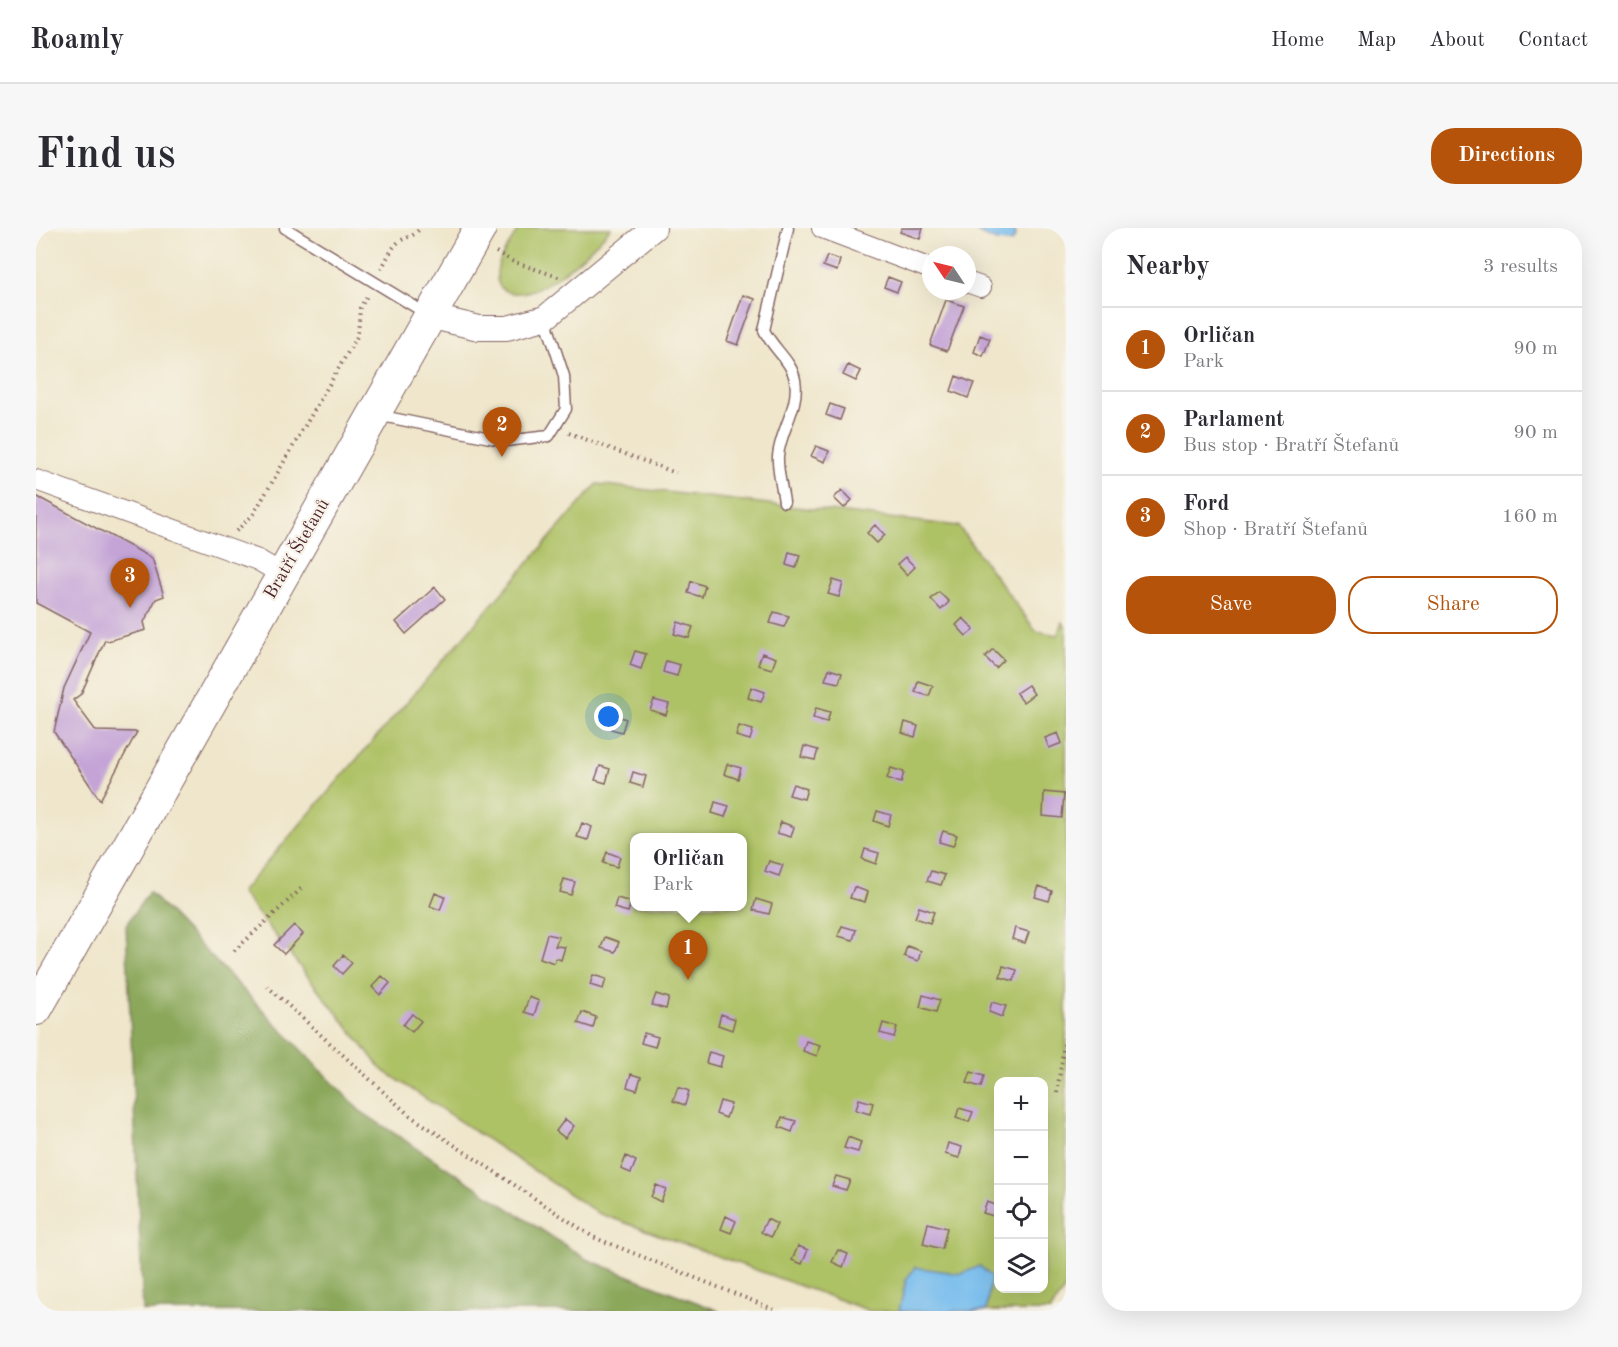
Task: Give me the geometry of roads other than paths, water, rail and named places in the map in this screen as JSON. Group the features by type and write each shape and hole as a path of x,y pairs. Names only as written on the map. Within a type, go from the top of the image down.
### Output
{"main road":[{"name":"Bratří Štefanů","path":"36,1009 476,234"}],"street":[{"path":"429,316 478,328 507,328 545,318 654,228"},
{"path":"822,228 922,265"},
{"path":"36,480 258,560 282,574"}],"lane":[{"path":"285,228 429,316"},
{"path":"784,502 778,456 795,396 795,380 788,364 770,345 764,330 788,228"},
{"path":"373,414 505,441 549,436 566,409 564,376 545,318"}],"water":[{"path":"972,228 1014,228 1016,235 1012,242 1001,242 981,235"},
{"path":"980,1266 991,1277 986,1311 899,1311 906,1280 915,1267 961,1274"}],"place":[{"name":"Parlament","path":"502,457"},
{"name":"Ford","path":"130,608"},
{"name":"Orličan","path":"688,980"}]}
